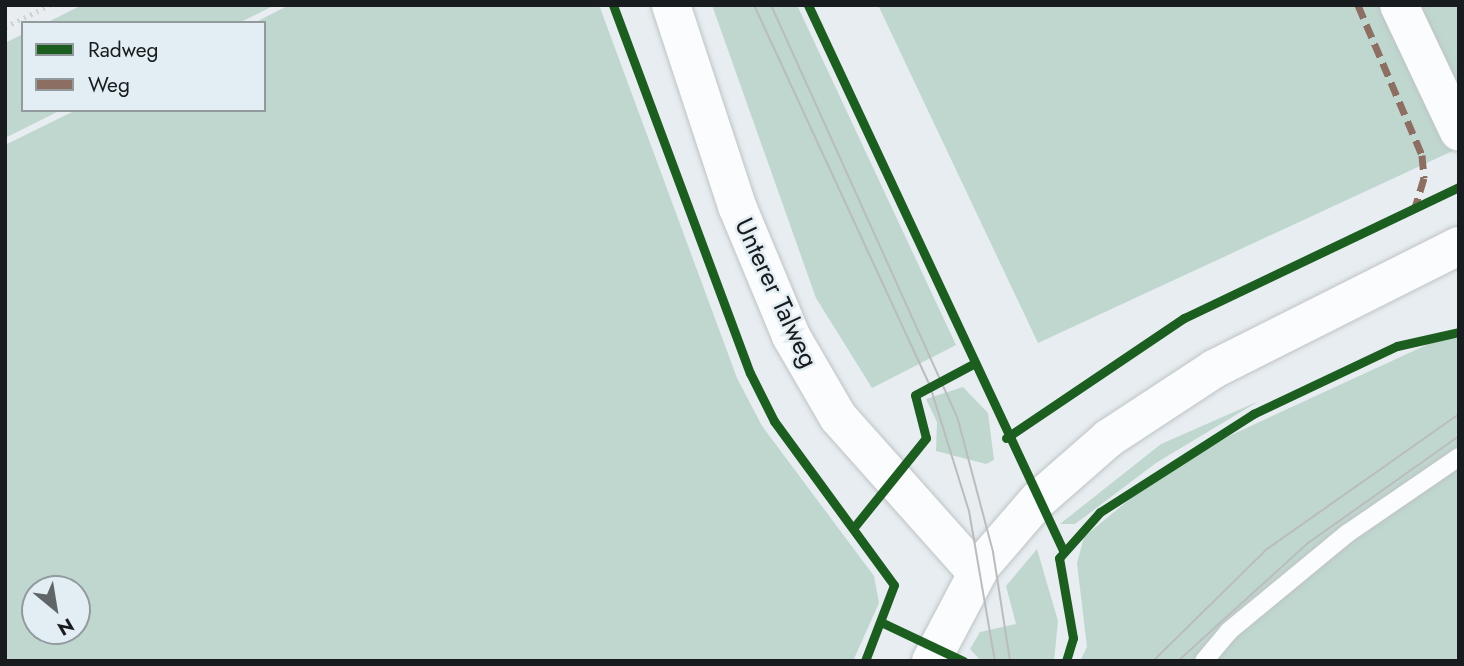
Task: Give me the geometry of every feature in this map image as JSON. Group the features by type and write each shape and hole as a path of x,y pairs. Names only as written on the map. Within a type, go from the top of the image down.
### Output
{"street":[{"name":"Unterer Talweg","path":"671,5 737,206 791,336 838,417 977,573"},
{"path":"1399,5 1459,132"},
{"path":"931,661 977,573 1037,501 1157,404 1459,246"}],"lane":[{"path":"1204,661 1229,631 1348,533 1459,457"}],"path":[{"path":"5,27 50,5"}],"green space":[{"path":"82,5 275,5 243,21 50,21"},
{"path":"289,5 599,5 737,378 762,426 874,576 879,603 853,661 5,661 5,145 72,112 266,112 266,21 258,21"},
{"path":"712,5 797,5 956,345 872,388 816,298"},
{"path":"878,5 1459,5 1459,148 1038,343"},
{"path":"21,35 21,112 57,112 5,138 5,43"},
{"path":"1459,330 1459,661 1080,661 1087,647 1077,563 1084,537 1143,488 1229,436"},
{"path":"963,387 988,413 994,460 986,464 936,451 937,422 926,399"},
{"path":"1259,401 1156,463 1075,524 1060,524 1161,444"},
{"path":"1037,549 1058,621 1054,661 981,661 970,649 980,632 1016,624 1006,586"}],"tram line":[{"path":"754,5 930,386 969,511 995,661"},
{"path":"771,5 958,420 993,552 1010,661"},
{"path":"1153,661 1267,549 1459,414"},
{"path":"1178,661 1308,543 1459,436"}],"marked path":[{"path":"1358,5 1422,155 1424,178 1415,208"}],"cycle path":[{"path":"613,5 750,373 774,421 894,585 865,661"},
{"path":"808,5 1063,550"},
{"path":"1006,438 1184,318 1459,187"},
{"path":"1066,661 1073,638 1059,558 1100,512 1253,414 1397,346 1459,332"},
{"path":"855,526 926,438 915,395 975,363"},
{"path":"883,623 963,661"}]}
